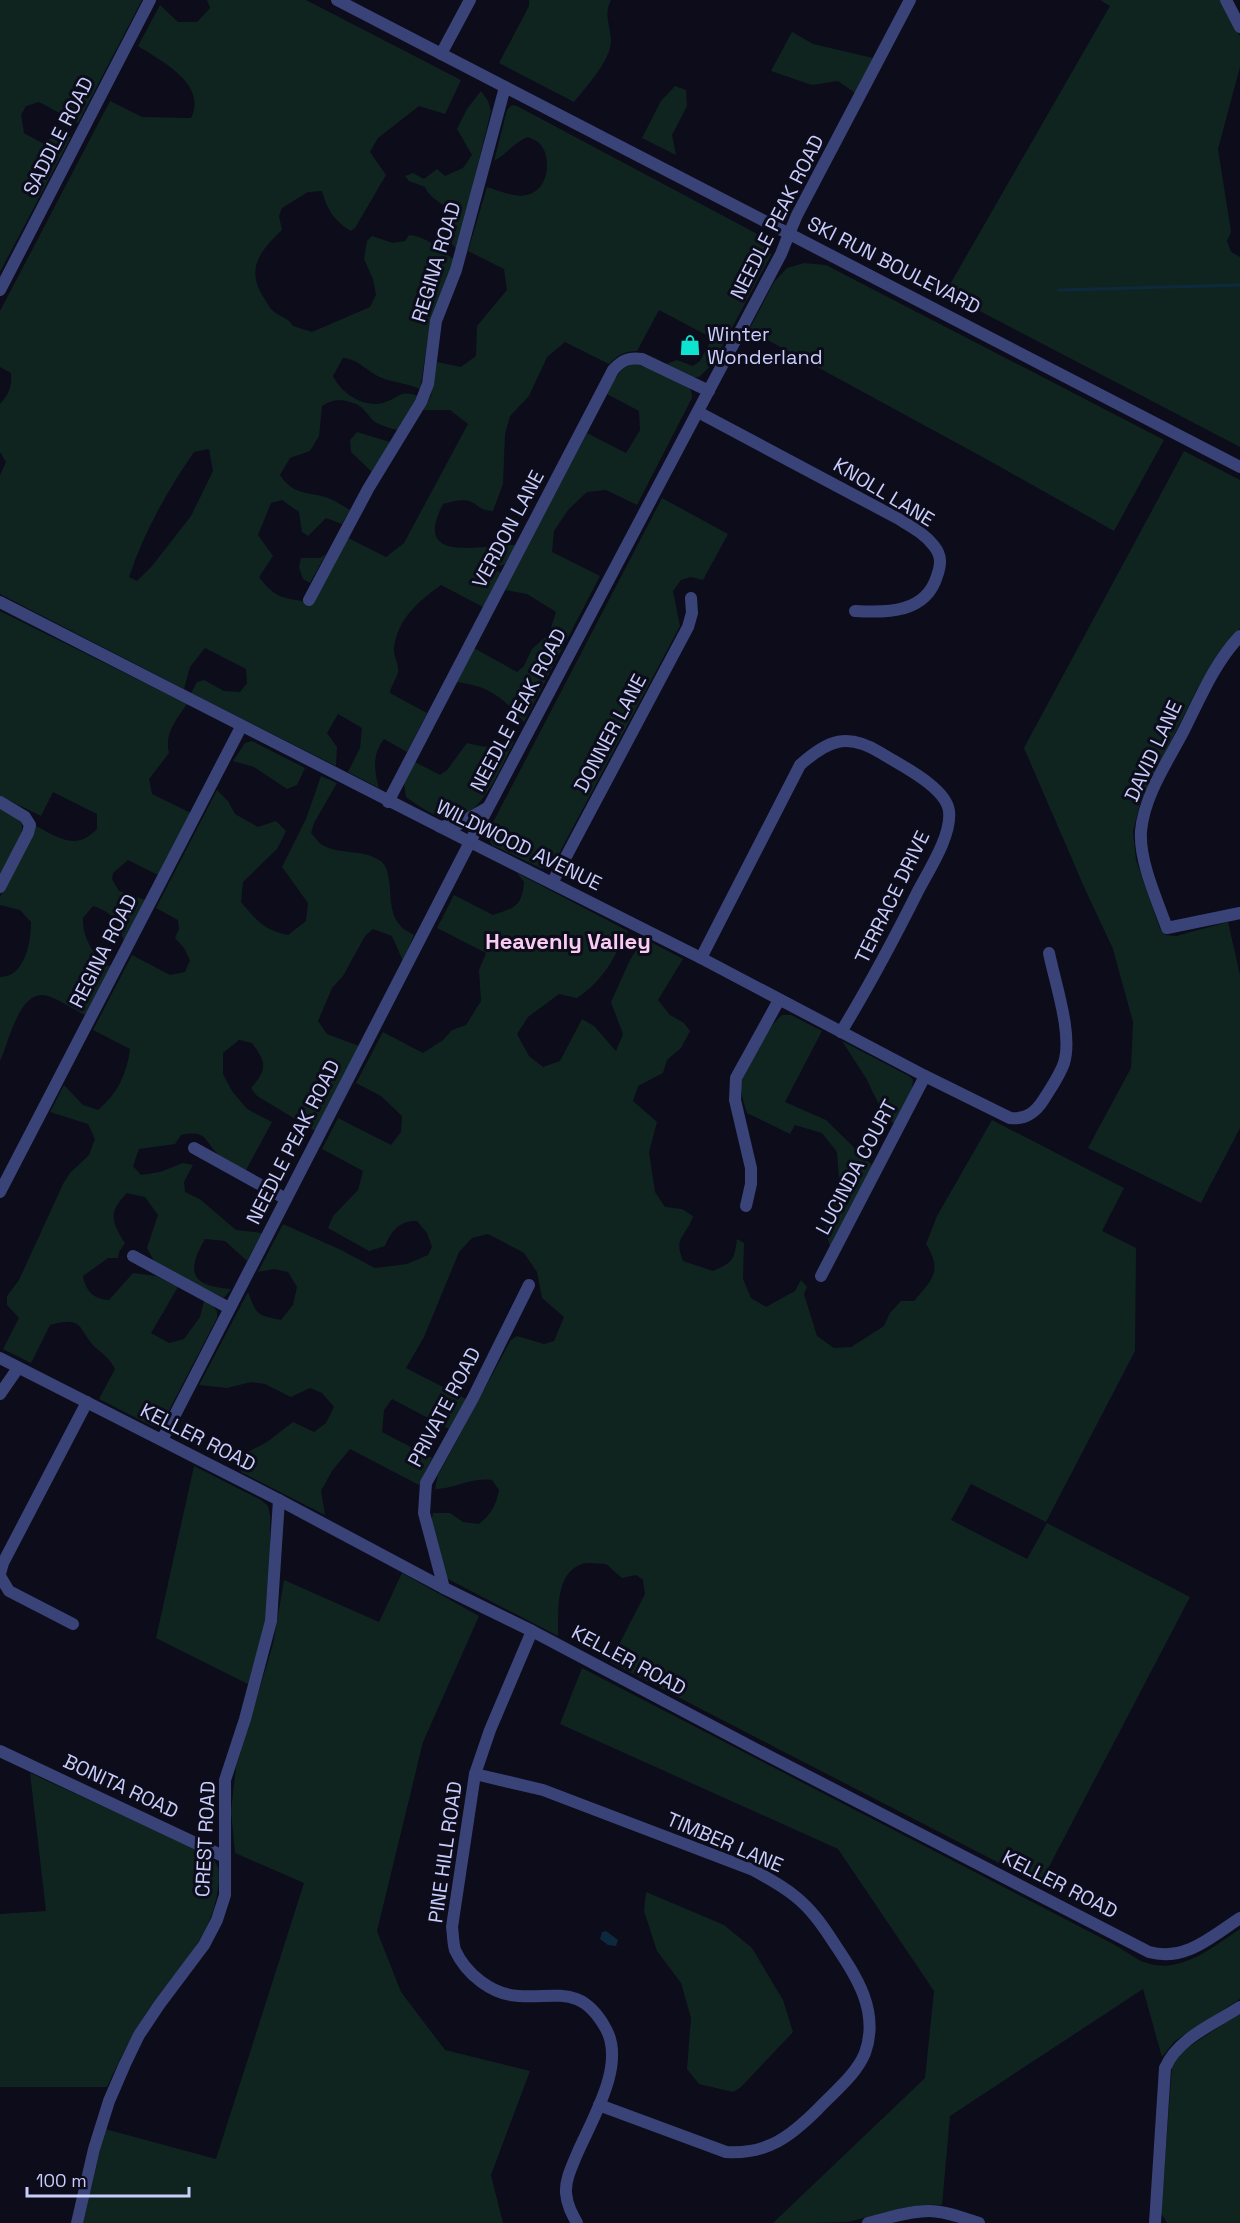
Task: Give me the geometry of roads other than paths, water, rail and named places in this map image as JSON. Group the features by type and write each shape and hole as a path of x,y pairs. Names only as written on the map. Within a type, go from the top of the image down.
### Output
{"street":[{"name":"SADDLE ROAD","path":"0,290 150,0"},
{"name":"SKI RUN BOULEVARD","path":"338,0 1240,467"},
{"path":"441,54 470,0"},
{"name":"NEEDLE PEAK ROAD","path":"162,1440 470,843 782,254 797,215 910,0"},
{"path":"1226,0 1240,27"},
{"name":"REGINA ROAD","path":"309,600 368,489 421,402 428,384 436,321 459,260 505,87"},
{"name":"VERDON LANE","path":"388,802 613,370 621,361 633,358 642,359 709,391"},
{"name":"KNOLL LANE","path":"698,412 897,518 921,533 935,547 941,563 935,583 925,597 908,608 883,612 855,610"},
{"name":"DONNER LANE","path":"552,883 688,627 692,613 691,598"},
{"name":"WILDWOOD AVENUE","path":"0,602 388,802 701,958 1010,1118 1020,1119 1030,1115 1040,1105 1064,1062 1066,1043 1064,1020 1050,953"},
{"name":"DAVID LANE","path":"1240,636 1231,646 1210,680 1154,788 1145,810 1141,832 1143,853 1167,928 1240,913"},
{"name":"REGINA ROAD","path":"0,1192 241,727"},
{"name":"TERRACE DRIVE","path":"701,958 800,765 819,748 838,741 856,742 871,747 928,783 941,794 949,810 947,830 878,969 841,1032"},
{"path":"0,802 25,817 30,825 0,887"},
{"path":"439,827 459,824 490,805"},
{"path":"746,1206 751,1184 751,1168 735,1100 736,1078 779,1000"},
{"name":"LUCINDA COURT","path":"820,1276 925,1076"},
{"path":"194,1148 286,1199"},
{"path":"133,1256 229,1308"},
{"name":"PRIVATE ROAD","path":"444,1588 424,1513 426,1483 473,1398 529,1285"},
{"name":"KELLER ROAD","path":"0,1358 279,1500 444,1588 532,1631 1149,1952 1162,1956 1177,1955 1195,1947 1240,1918"},
{"path":"0,1394 18,1368"},
{"path":"73,1624 9,1591 0,1575 3,1563 87,1402"},
{"name":"CREST ROAD","path":"77,2223 94,2149 109,2101 139,2035 204,1945 217,1920 225,1895 225,1780 245,1719 271,1621 279,1500"},
{"name":"PINE HILL ROAD","path":"532,1631 489,1730 475,1774 452,1927 454,1948 467,1970 481,1981 497,1991 518,1996 563,1994 580,2001 594,2012 607,2030 613,2049 612,2065 599,2105 570,2170 566,2192 570,2211 578,2223"},
{"name":"BONITA ROAD","path":"0,1751 225,1857"},
{"name":"TIMBER LANE","path":"475,1774 543,1790 753,1870 776,1882 816,1917 855,1974 865,1994 869,2013 869,2035 864,2054 853,2072 800,2126 762,2149 743,2153 726,2152 599,2105"},
{"path":"1155,2223 1165,2068 1178,2047 1240,2007"},
{"path":"868,2223 929,2211 949,2213 979,2223"}],"water":[{"path":"606,1931 618,1940 616,1946 608,1945 600,1939 602,1932"}],"waterway":[{"path":"1059,290 1240,285"}],"place":[{"name":"Winter Wonderland","path":"690,345"}],"district":[{"name":"Heavenly Valley","path":"568,941"}]}
